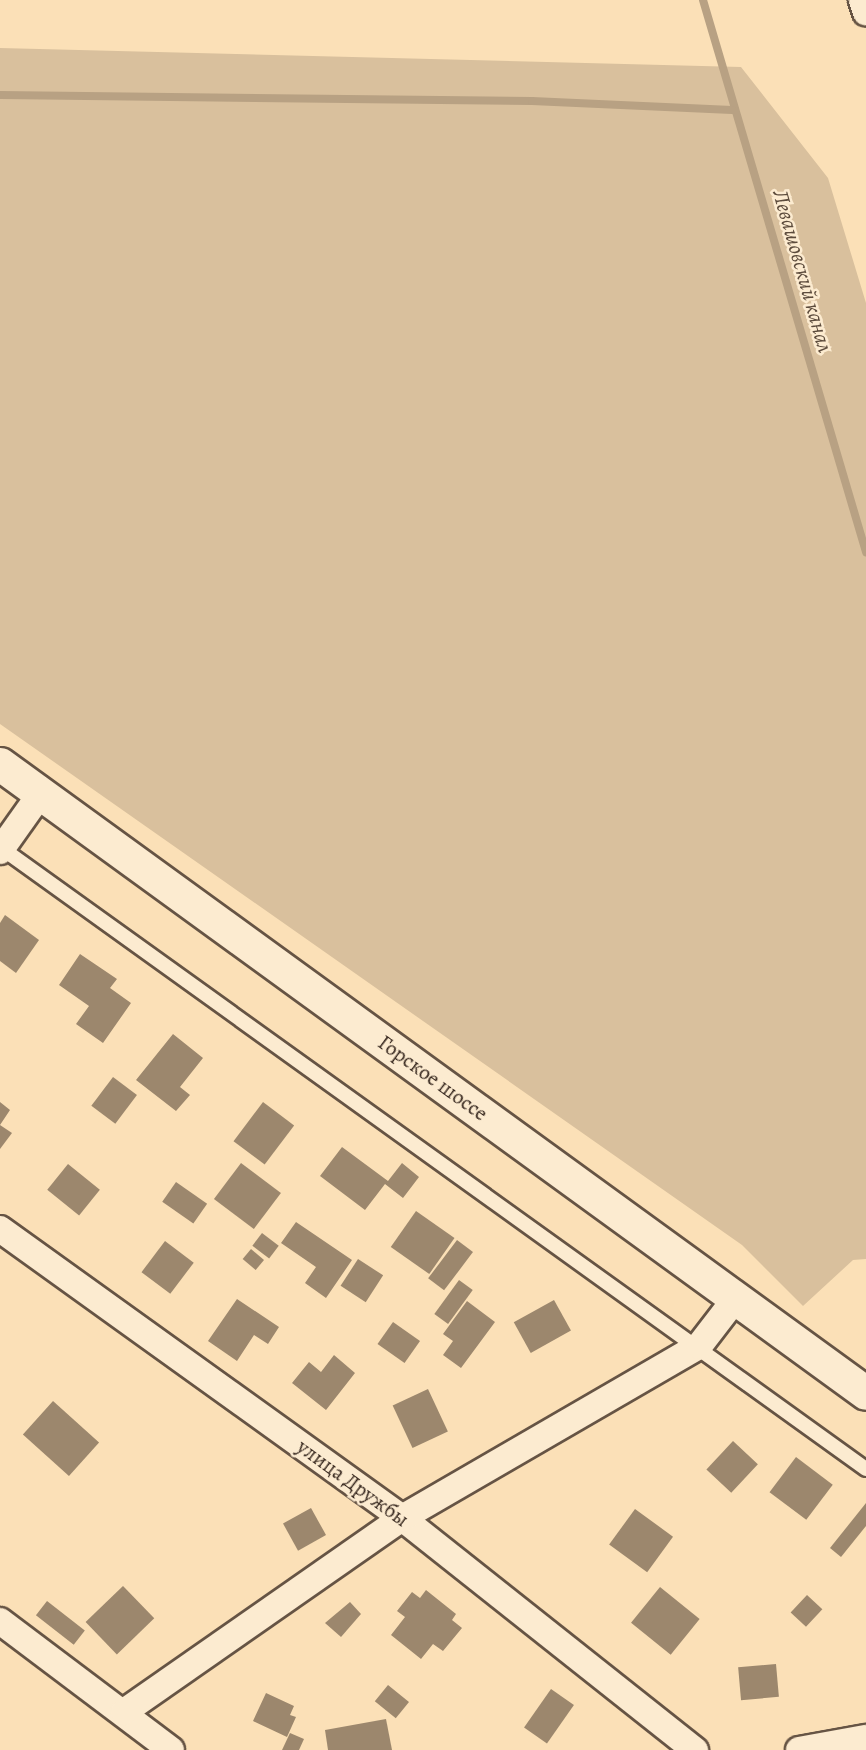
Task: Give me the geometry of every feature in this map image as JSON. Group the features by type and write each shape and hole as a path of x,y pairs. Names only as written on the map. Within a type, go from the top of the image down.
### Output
{"main road":[{"name":"Горское шоссе","path":"0,764 866,1393"}],"street":[{"path":"862,0 866,12"},
{"path":"1,848 41,793"},
{"name":"улица Дружбы","path":"0,1229 402,1518 695,1750"},
{"path":"124,1712 402,1518 699,1346 736,1298"},
{"path":"0,1621 124,1712 171,1750"},
{"path":"800,1750 866,1738"}],"lane":[{"path":"1,848 699,1346 866,1469"}],"shaded area":[{"path":"0,48 741,67 828,178 866,303 866,1259 853,1260 803,1306 742,1245 0,724"}],"building":[{"path":"5,915 39,940 16,973 0,961 0,923"},
{"path":"80,954 117,979 110,988 131,1003 103,1043 76,1024 89,1006 59,985"},
{"path":"173,1034 203,1058 180,1087 190,1095 176,1111 136,1080"},
{"path":"113,1077 137,1095 115,1124 91,1106"},
{"path":"0,1102 10,1110 0,1125"},
{"path":"263,1102 294,1125 265,1165 234,1141"},
{"path":"0,1125 12,1133 0,1149"},
{"path":"342,1147 388,1181 402,1163 419,1177 403,1198 385,1184 365,1210 320,1176"},
{"path":"241,1163 281,1193 254,1229 214,1199"},
{"path":"68,1164 100,1190 79,1215 47,1190"},
{"path":"176,1182 207,1204 193,1223 162,1202"},
{"path":"416,1211 455,1238 429,1274 391,1247"},
{"path":"296,1222 352,1260 326,1298 305,1283 316,1267 281,1243"},
{"path":"262,1233 279,1246 269,1258 252,1246"},
{"path":"457,1240 473,1252 444,1290 428,1278"},
{"path":"165,1241 194,1263 170,1294 142,1272"},
{"path":"251,1249 264,1260 256,1270 243,1259"},
{"path":"358,1259 383,1275 366,1302 341,1286"},
{"path":"459,1280 473,1290 448,1324 434,1314"},
{"path":"237,1299 279,1327 268,1344 254,1335 237,1361 208,1341"},
{"path":"554,1300 571,1331 531,1353 514,1322"},
{"path":"467,1301 495,1322 461,1368 443,1355 453,1341 443,1334"},
{"path":"393,1322 420,1341 405,1363 378,1344"},
{"path":"334,1355 355,1373 326,1410 292,1383 309,1362 321,1372"},
{"path":"428,1389 448,1432 413,1448 393,1405"},
{"path":"53,1401 99,1442 69,1476 23,1434"},
{"path":"733,1441 758,1464 731,1493 706,1470"},
{"path":"796,1457 833,1485 806,1520 770,1492"},
{"path":"866,1503 866,1526 841,1557 830,1548"},
{"path":"311,1508 326,1535 298,1551 283,1524"},
{"path":"635,1509 673,1537 647,1572 609,1545"},
{"path":"123,1586 154,1618 117,1654 86,1622"},
{"path":"660,1587 700,1619 671,1655 631,1623"},
{"path":"426,1590 456,1614 452,1620 462,1628 443,1651 433,1644 421,1659 391,1635 405,1617 397,1611 412,1592 420,1598"},
{"path":"807,1595 822,1609 806,1627 791,1613"},
{"path":"47,1601 85,1631 74,1645 36,1615"},
{"path":"350,1602 361,1614 341,1637 325,1623"},
{"path":"776,1664 779,1697 741,1700 738,1667"},
{"path":"388,1685 409,1702 396,1718 375,1701"},
{"path":"551,1689 574,1705 547,1744 524,1728"},
{"path":"266,1693 294,1706 290,1715 296,1717 287,1737 253,1721"},
{"path":"386,1719 392,1750 328,1750 325,1730"},
{"path":"290,1733 304,1739 299,1750 282,1750"}],"waterway":[{"name":"Левашовский канал","path":"703,0 866,552"},
{"path":"0,95 532,101 732,110"}]}
